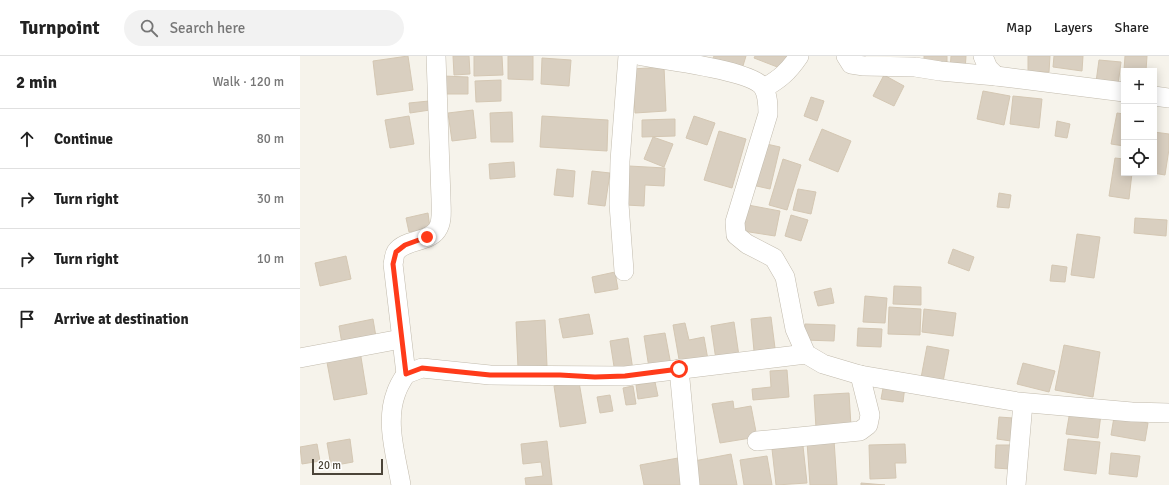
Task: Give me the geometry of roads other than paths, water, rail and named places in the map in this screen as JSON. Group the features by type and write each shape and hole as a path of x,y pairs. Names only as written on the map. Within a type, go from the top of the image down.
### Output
{"street":[{"path":"402,485 391,415 396,394 406,374 393,264 396,252 405,245 427,237 437,230 441,219 442,199 436,56"},
{"path":"624,271 619,204 620,161 628,56"},
{"path":"641,56 684,62 739,75 757,81 764,88 768,101 768,114 735,222 736,235 747,244 774,258 785,277 795,329 806,354 823,364 860,375 1023,403 1132,412 1169,413"},
{"path":"764,88 780,79 790,69 799,56"},
{"path":"846,56 851,64 864,66 915,68 996,76 1121,92"},
{"path":"984,56 988,68 996,76"},
{"path":"1157,96 1169,98"},
{"path":"300,358 401,339"},
{"path":"406,374 422,368 490,375 560,375 595,377 625,376 806,354"},
{"path":"679,369 690,485"},
{"path":"757,441 860,431 868,425 870,415 860,375"},
{"path":"1016,485 1023,403"}]}
